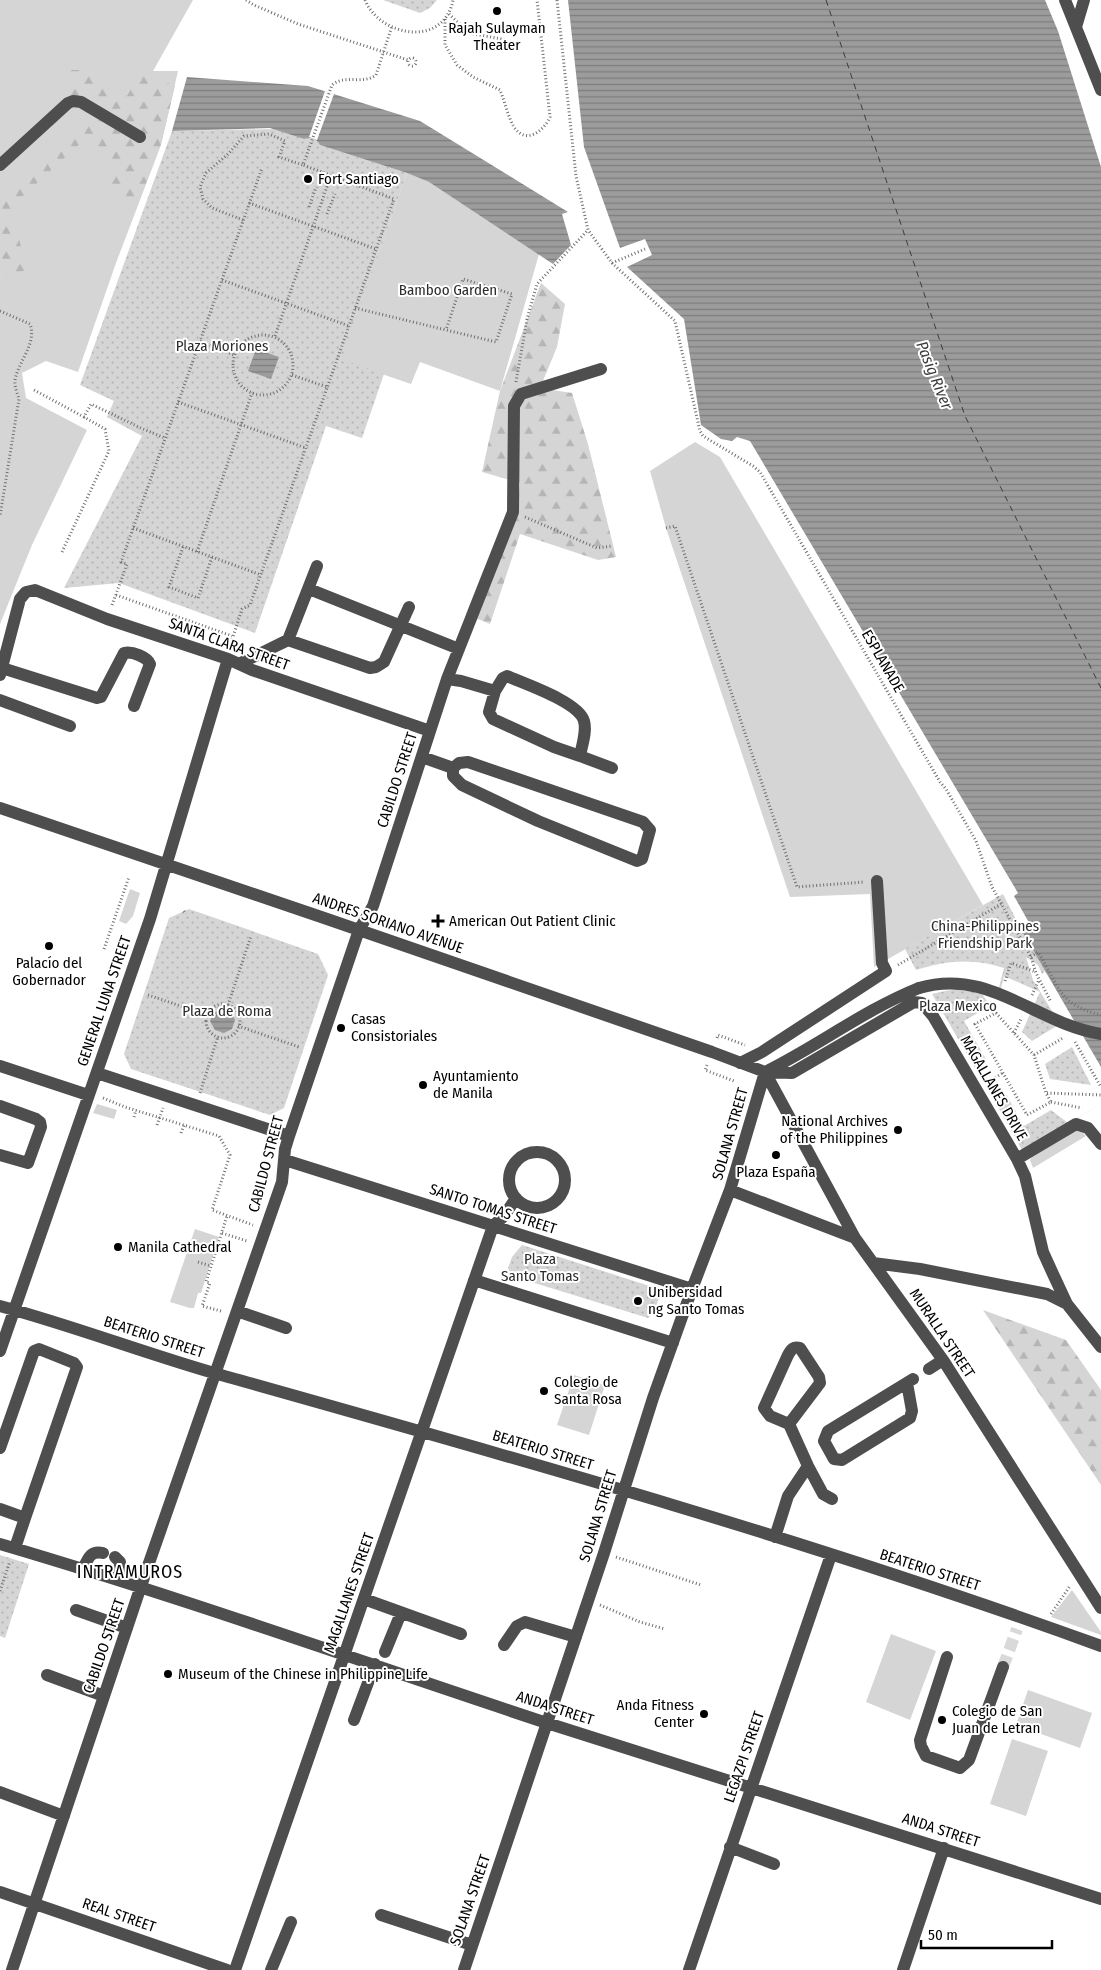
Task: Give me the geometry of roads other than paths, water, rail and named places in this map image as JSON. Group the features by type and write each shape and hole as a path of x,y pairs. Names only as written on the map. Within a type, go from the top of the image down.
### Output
{"street":[{"path":"1065,0 1101,90"},
{"path":"1076,27 1084,0"},
{"path":"0,164 68,103 81,102 140,137"},
{"name":"CABILDO STREET","path":"12,1970 141,1586 282,1182 285,1149 359,930 372,906 458,649 513,512 514,406 521,394 601,369"},
{"path":"241,664 288,640 317,566"},
{"path":"309,589 458,649"},
{"name":"SANTA CLARA STREET","path":"1,671 20,599 26,592 35,590 106,618 430,731"},
{"path":"288,640 370,668 376,667 384,662 409,607"},
{"path":"1,671 97,698 101,697 124,653 129,652 147,659 150,664 134,706"},
{"name":"GENERAL LUNA STREET","path":"0,1351 97,1073 166,865 228,659"},
{"path":"580,756 585,729 584,719 574,707 507,676 503,678 495,691 490,712 493,719 554,746 580,756 612,768"},
{"path":"447,679 495,691"},
{"path":"0,700 70,726"},
{"path":"422,757 453,768"},
{"path":"459,763 475,763 638,819 647,824 650,830 642,859 637,861 538,821 462,785 453,776 453,768 459,763"},
{"name":"ANDRES SORIANO AVENUE","path":"0,808 359,930 765,1072"},
{"path":"740,1063 762,1052 886,971 882,963 877,881"},
{"path":"765,1072 795,1057 899,996 919,988 943,982 956,982 1004,994 1074,1027 1101,1034"},
{"name":"MAGALLANES DRIVE","path":"765,1072 792,1073 914,1002 922,1003 933,1016 1017,1159 1026,1182 1043,1252 1067,1304 1101,1347"},
{"path":"0,1066 88,1095"},
{"name":"SOLANA STREET","path":"464,1970 604,1554 672,1343 730,1190 765,1072"},
{"name":"MURALLA STREET","path":"765,1072 855,1238 943,1360 1101,1608"},
{"path":"97,1073 289,1136"},
{"path":"0,1106 36,1119 41,1127 28,1163 0,1155"},
{"path":"1017,1159 1076,1124 1088,1128 1101,1144"},
{"path":"544,1152 558,1162 565,1178 561,1194 555,1201 548,1206 530,1207 516,1198 509,1182 510,1173 519,1158 526,1154 544,1152"},
{"name":"SANTO TOMAS STREET","path":"285,1160 692,1289"},
{"path":"730,1190 855,1238"},
{"path":"493,1226 504,1216 516,1198"},
{"name":"MAGALLANES STREET","path":"234,1970 493,1226"},
{"name":"MAGALLANES DRIVE","path":"873,1263 920,1269 1047,1294 1067,1304"},
{"path":"474,1280 672,1343"},
{"name":"BEATERIO STREET","path":"0,1306 182,1358 216,1373 422,1431 775,1537 831,1555 1019,1623 1044,1625 1101,1646"},
{"path":"237,1311 286,1328"},
{"path":"789,1424 820,1383 819,1377 800,1348 796,1347 792,1348 788,1355 764,1408 770,1416 789,1424 823,1494 832,1499"},
{"path":"0,1448 34,1351 39,1349 74,1363 76,1367 15,1548"},
{"path":"929,1369 943,1360"},
{"path":"910,1381 912,1411 910,1418 842,1460 834,1459 824,1441 828,1431 910,1381"},
{"path":"775,1537 788,1496 808,1466"},
{"path":"0,1510 25,1518"},
{"name":"ANDA STREET","path":"0,1544 141,1586 547,1723 1101,1899"},
{"path":"83,1569 91,1554 103,1553"},
{"name":"LEGAZPI STREET","path":"689,1970 831,1555"},
{"path":"115,1557 120,1562 119,1580"},
{"path":"364,1599 461,1634"},
{"path":"76,1610 127,1628"},
{"path":"384,1652 401,1612"},
{"path":"504,1645 517,1626 525,1622 576,1637"},
{"path":"947,1657 920,1740 926,1756 960,1768 969,1760 1003,1667"},
{"path":"354,1720 375,1664"},
{"path":"47,1675 104,1696"},
{"path":"0,1792 64,1816"},
{"path":"730,1847 774,1864"},
{"path":"903,1970 944,1848"},
{"name":"REAL STREET","path":"0,1892 227,1970"},
{"path":"381,1914 472,1945"},
{"path":"271,1970 291,1922"}],"water":[{"name":"Pasig River","path":"568,0 1045,0 1058,31 1101,167 1101,1067 1023,933 1032,928 1014,896 1018,893 750,441 737,437 732,441 721,439 701,425 684,319 627,267 652,255 645,239 620,248 584,147"},
{"path":"187,77 308,86 420,121 568,212 562,214 571,245 553,264 429,182 320,145 313,139 304,139 270,128 172,131"},
{"path":"256,349 279,357 271,379 248,371"},
{"path":"222,1009 231,1011 235,1020 232,1029 224,1033 215,1030 210,1021 213,1013"}],"tunnel":[{"path":"1003,1667 1017,1629"}],"place":[{"name":"Rajah Sulayman Theater","path":"497,11"},
{"name":"Fort Santiago","path":"308,179"},
{"name":"American Out Patient Clinic","path":"438,921"},
{"name":"Palacío del Gobernador","path":"49,946"},
{"name":"Casas Consistoriales","path":"341,1028"},
{"name":"Ayuntamiento de Manila","path":"423,1085"},
{"name":"National Archives of the Philippines","path":"898,1130"},
{"name":"Plaza España","path":"776,1155"},
{"name":"Manila Cathedral","path":"118,1247"},
{"name":"Unibersidad ng Santo Tomas","path":"638,1301"},
{"name":"Colegio de Santa Rosa","path":"544,1391"},
{"name":"Museum of the Chinese in Philippine Life","path":"168,1674"},
{"name":"Anda Fitness Center","path":"704,1714"},
{"name":"Colegio de San Juan de Letran","path":"942,1720"}],"district":[{"name":"INTRAMUROS","path":"130,1572"}],"park label":[{"name":"Bamboo Garden","path":"448,290"},
{"name":"Plaza Moriones","path":"222,346"},
{"name":"China-Philippines Friendship Park","path":"985,934"},
{"name":"Plaza Mexico","path":"958,1006"},
{"name":"Plaza de Roma","path":"227,1011"},
{"name":"Plaza Santo Tomas","path":"540,1268"}]}
